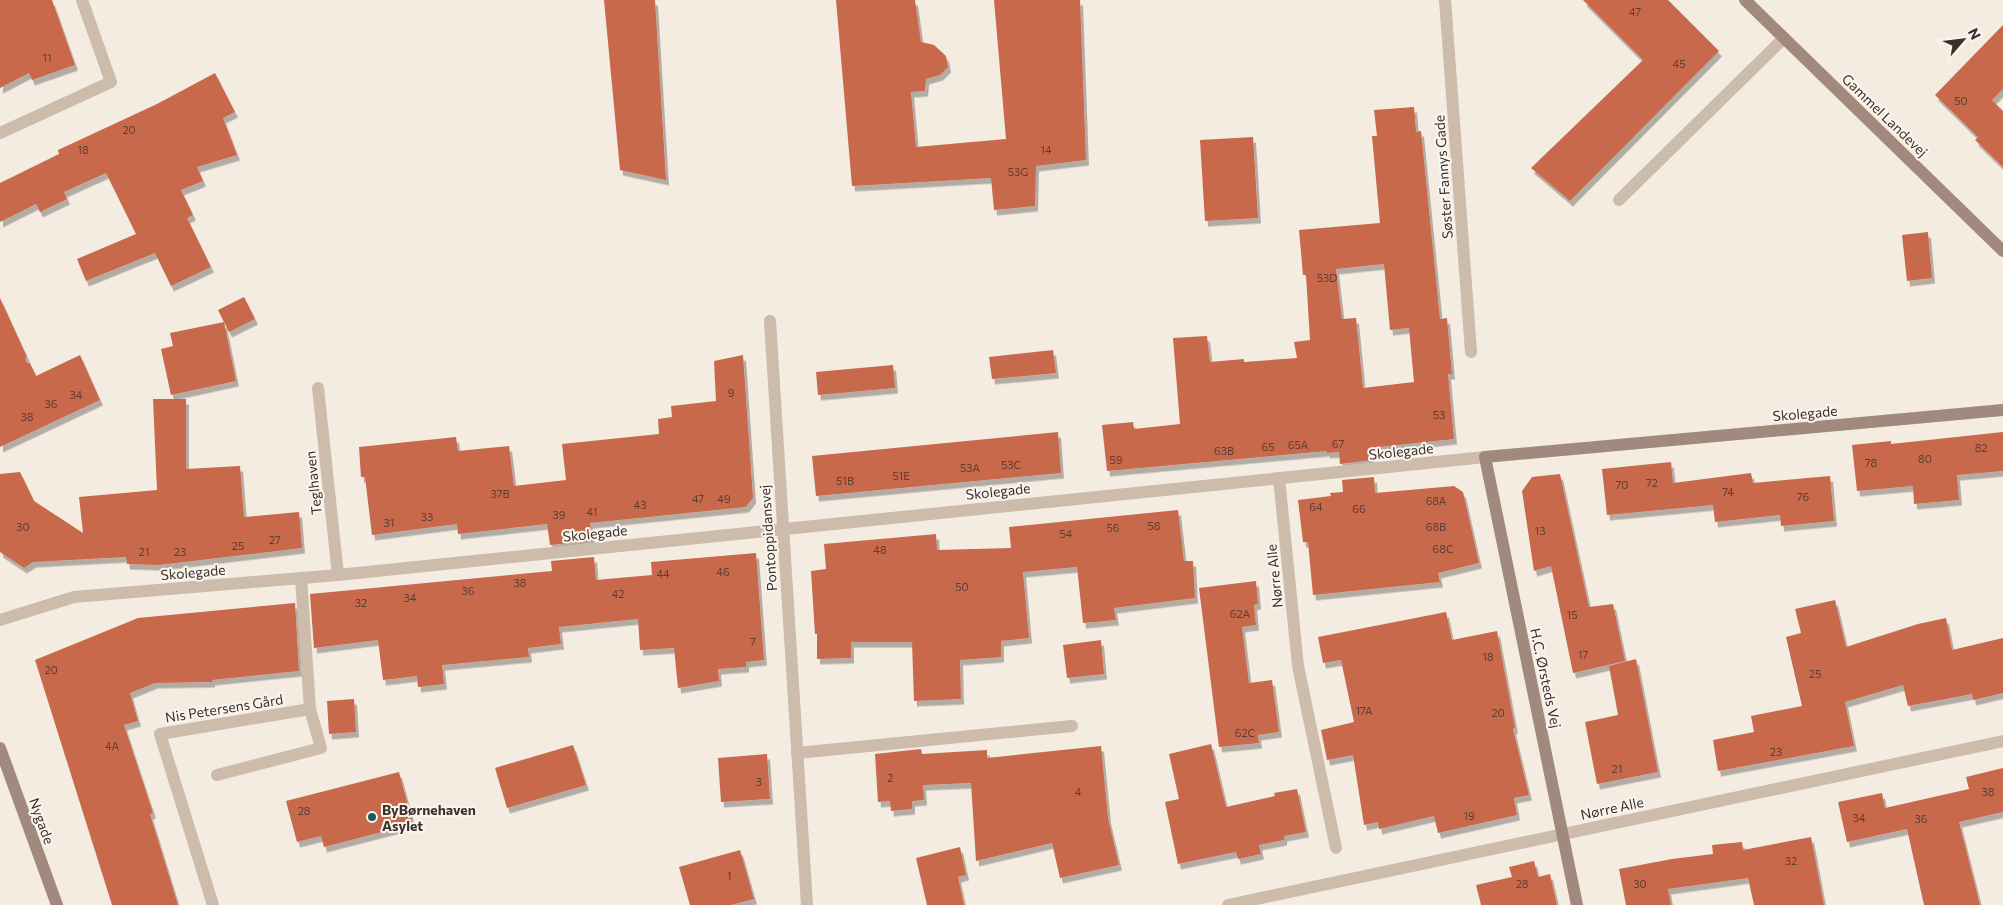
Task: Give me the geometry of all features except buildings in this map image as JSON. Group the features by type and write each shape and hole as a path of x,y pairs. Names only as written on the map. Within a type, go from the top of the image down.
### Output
{"street":[{"path":"0,133 111,82 82,0"},
{"name":"Søster Fannys Gade","path":"1444,0 1471,352"},
{"name":"Gammel Landevej","path":"1745,0 2003,251"},
{"path":"1619,200 1784,38"},
{"name":"Pontoppidansvej","path":"770,321 807,905"},
{"name":"Teglhaven","path":"318,388 338,575"},
{"name":"Skolegade","path":"0,620 74,597 338,575 1485,457 2003,410"},
{"name":"H.C. Ørsteds Vej","path":"1485,457 1576,905"},
{"name":"Nørre Alle","path":"1279,478 1298,666 1336,848"},
{"path":"217,775 320,748 310,709 301,578"},
{"name":"Nis Petersens Gård","path":"213,905 160,734 310,709"},
{"path":"797,753 1072,726"},
{"name":"Nørre Alle","path":"1228,905 2003,740"},
{"name":"Nygade","path":"0,748 56,905"}],"place":[{"name":"ByBørnehaven Asylet","path":"372,817"}]}
